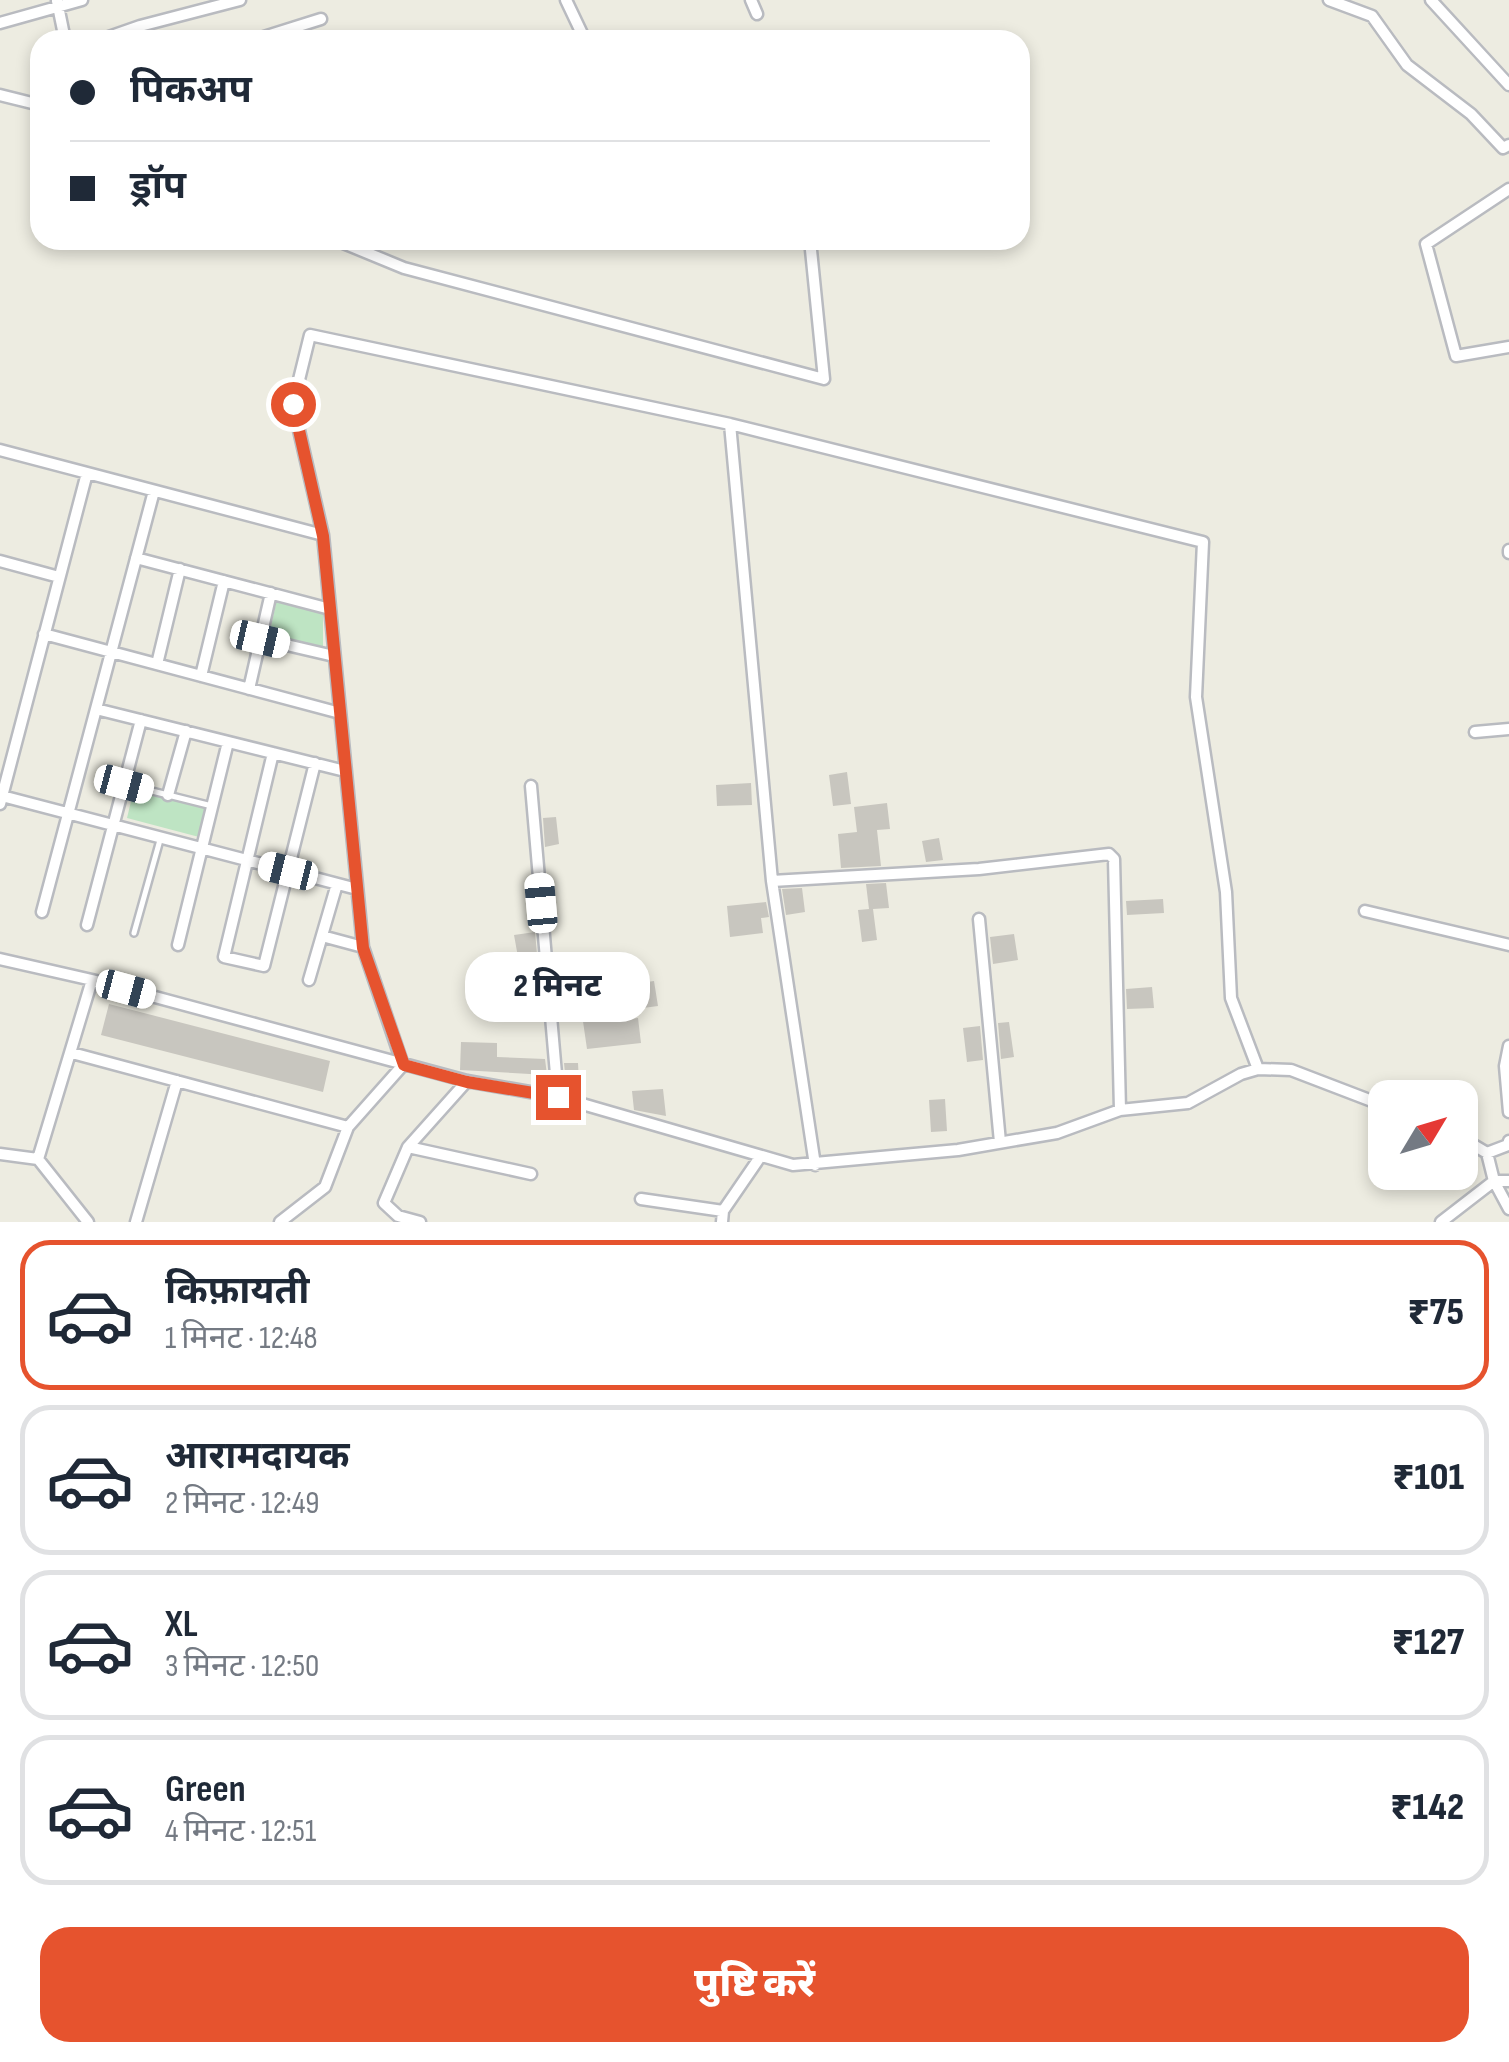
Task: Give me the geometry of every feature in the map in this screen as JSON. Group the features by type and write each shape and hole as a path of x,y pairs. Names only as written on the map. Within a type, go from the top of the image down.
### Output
{"street":[{"path":"0,22 57,3 82,0"},
{"path":"129,30 240,0"},
{"path":"566,0 580,30"},
{"path":"751,0 756,14"},
{"path":"1329,0 1372,16 1408,65 1471,114 1507,150"},
{"path":"1436,1 1509,85"},
{"path":"57,3 63,30"},
{"path":"285,30 320,19"},
{"path":"0,95 30,102"},
{"path":"1509,189 1426,244 1456,356 1509,347"},
{"path":"360,250 404,268 824,378 811,250"},
{"path":"404,1065 363,948 323,536 293,404 310,335 730,424 1202,542 1196,697 1226,892 1231,998 1258,1069"},
{"path":"730,424 772,880 815,1165"},
{"path":"0,450 323,536"},
{"path":"87,473 1,800 357,889"},
{"path":"42,912 154,491"},
{"path":"136,558 330,609"},
{"path":"0,561 60,577"},
{"path":"156,664 180,569"},
{"path":"201,676 224,581"},
{"path":"249,689 271,593"},
{"path":"44,634 340,713"},
{"path":"260,639 334,656"},
{"path":"96,709 346,771"},
{"path":"87,925 142,720"},
{"path":"1475,732 1509,729"},
{"path":"168,795 186,731"},
{"path":"178,945 228,742"},
{"path":"273,753 224,957 264,966 315,764"},
{"path":"531,786 558,1097"},
{"path":"772,880 979,869 1109,854 1114,859 1120,1110"},
{"path":"310,980 336,884"},
{"path":"1365,911 1509,945"},
{"path":"979,919 1000,1142"},
{"path":"322,936 363,948"},
{"path":"0,973 5,960 92,980 467,1082 558,1097 792,1165 1057,1133 1120,1110 1188,1103 1258,1069 1291,1070 1368,1099"},
{"path":"38,1159 92,980"},
{"path":"1509,1046 1505,1066 1509,1112"},
{"path":"72,1054 348,1126"},
{"path":"280,1222 325,1187 348,1126 404,1065"},
{"path":"136,1222 178,1081"},
{"path":"420,1222 398,1216 384,1203 408,1147 467,1082"},
{"path":"1486,1152 1508,1145 1509,1141"},
{"path":"408,1147 531,1174"},
{"path":"1478,1147 1486,1152 1494,1181 1509,1209"},
{"path":"0,1154 38,1159 88,1222"},
{"path":"641,1198 722,1217 760,1157"},
{"path":"1441,1222 1494,1181 1509,1181"}],"lane":[{"path":"124,784 212,806"},
{"path":"134,933 161,838"}],"green space":[{"path":"277,599 323,613 323,648 269,635"},
{"path":"134,789 206,808 199,837 127,818"}],"building":[{"path":"847,772 851,804 833,806 829,775"},
{"path":"751,783 752,805 717,806 716,785"},
{"path":"887,803 890,829 877,830 881,866 841,868 838,834 857,832 854,807"},
{"path":"556,817 559,844 545,847 543,818"},
{"path":"939,838 943,860 926,862 922,841"},
{"path":"886,883 889,908 873,909 877,940 862,942 858,910 869,909 866,884"},
{"path":"802,888 805,912 786,915 782,889"},
{"path":"1163,899 1164,913 1127,915 1126,901"},
{"path":"766,902 769,917 761,918 763,933 730,937 727,906"},
{"path":"535,932 537,954 518,957 514,935"},
{"path":"1014,934 1018,960 993,964 990,937"},
{"path":"588,955 592,987 618,984 621,1020 638,1018 641,1043 587,1049 577,980 557,982 555,958"},
{"path":"654,981 658,1006 643,1008 640,983"},
{"path":"1152,987 1154,1008 1127,1009 1126,989"},
{"path":"109,1004 330,1061 323,1092 101,1035"},
{"path":"1009,1022 1014,1057 1001,1059 998,1023"},
{"path":"980,1026 983,1060 967,1062 963,1028"},
{"path":"461,1042 497,1043 497,1057 545,1059 547,1075 460,1070"},
{"path":"564,1063 578,1063 579,1083 566,1083"},
{"path":"663,1089 666,1116 634,1110 632,1091"},
{"path":"945,1099 947,1131 931,1132 929,1100"}],"route":[{"path":"293,404 323,536 363,948 404,1065 467,1082 558,1097"}]}
